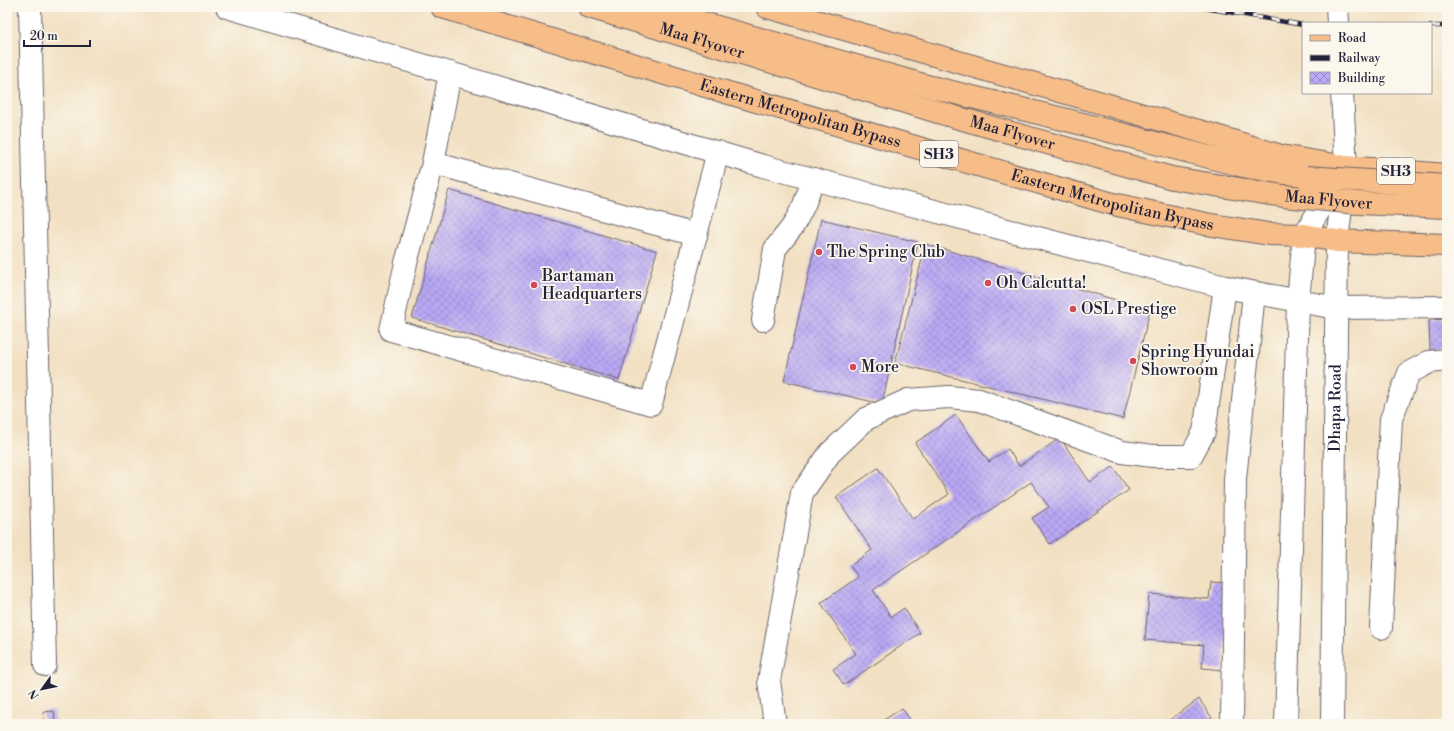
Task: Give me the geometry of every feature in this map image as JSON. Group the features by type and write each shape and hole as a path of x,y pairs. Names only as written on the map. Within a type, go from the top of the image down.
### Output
{"main road":[{"name":"Eastern Metropolitan Bypass","path":"442,7 720,90 1113,204 1206,224 1269,234 1304,235 1337,241 1447,245"},
{"name":"Maa Flyover","path":"588,7 948,115 1172,178 1283,196 1358,203 1447,207"},
{"name":"Maa Flyover","path":"646,7 931,87 1079,123 1251,168 1306,177 1447,186"},
{"name":"SH3","path":"767,7 1213,135 1281,156 1346,167 1447,175"}],"street":[{"path":"30,7 45,665"},
{"path":"227,7 718,152 1225,288 1336,308 1447,307"},
{"path":"1337,7 1338,22"},
{"path":"450,73 433,163 406,263 391,330 651,404 718,152"},
{"name":"Dhapa Road","path":"1332,724 1337,241 1346,167 1342,94"},
{"path":"433,163 696,235"},
{"path":"1286,724 1298,301 1304,235 1346,167"},
{"path":"763,320 775,249 793,226 804,205 813,178"},
{"path":"775,724 769,681 802,493 830,453 866,419 908,400 949,397 979,400 1122,452 1153,456 1191,456 1204,432 1225,288"},
{"path":"1232,724 1235,479 1254,293"},
{"path":"1381,628 1391,418 1409,373 1429,362 1447,360"}],"building":[{"name":"Bartaman Headquarters","path":"449,190 657,251 619,380 412,318"},
{"path":"821,219 918,242 882,404 784,381"},
{"path":"926,244 1150,310 1123,419 895,363"},
{"path":"1447,319 1447,349 1430,350 1429,320"},
{"path":"956,415 989,462 1008,449 1019,466 1060,438 1090,482 1113,467 1129,490 1050,544 1032,518 1049,507 1031,482 873,590 891,617 904,608 920,633 844,685 833,669 856,654 821,603 858,577 850,566 872,550 836,497 878,468 913,519 949,494 915,443"},
{"path":"1211,582 1230,583 1223,670 1202,668 1204,645 1145,640 1149,594 1209,599"},
{"path":"1199,699 1212,718 1203,724 1164,724"},
{"path":"902,708 913,724 878,724"},
{"path":"54,711 55,724 44,724 43,712"}],"railway":[{"path":"1199,7 1302,25"},
{"path":"1326,7 1335,7"},
{"path":"1432,26 1447,26"}],"place":[{"name":"The Spring Club","path":"819,252"},
{"name":"Oh Calcutta!","path":"988,283"},
{"name":"Bartaman Headquarters","path":"534,285"},
{"name":"OSL Prestige","path":"1073,309"},
{"name":"Spring Hyundai Showroom","path":"1133,361"},
{"name":"More","path":"853,367"}]}
